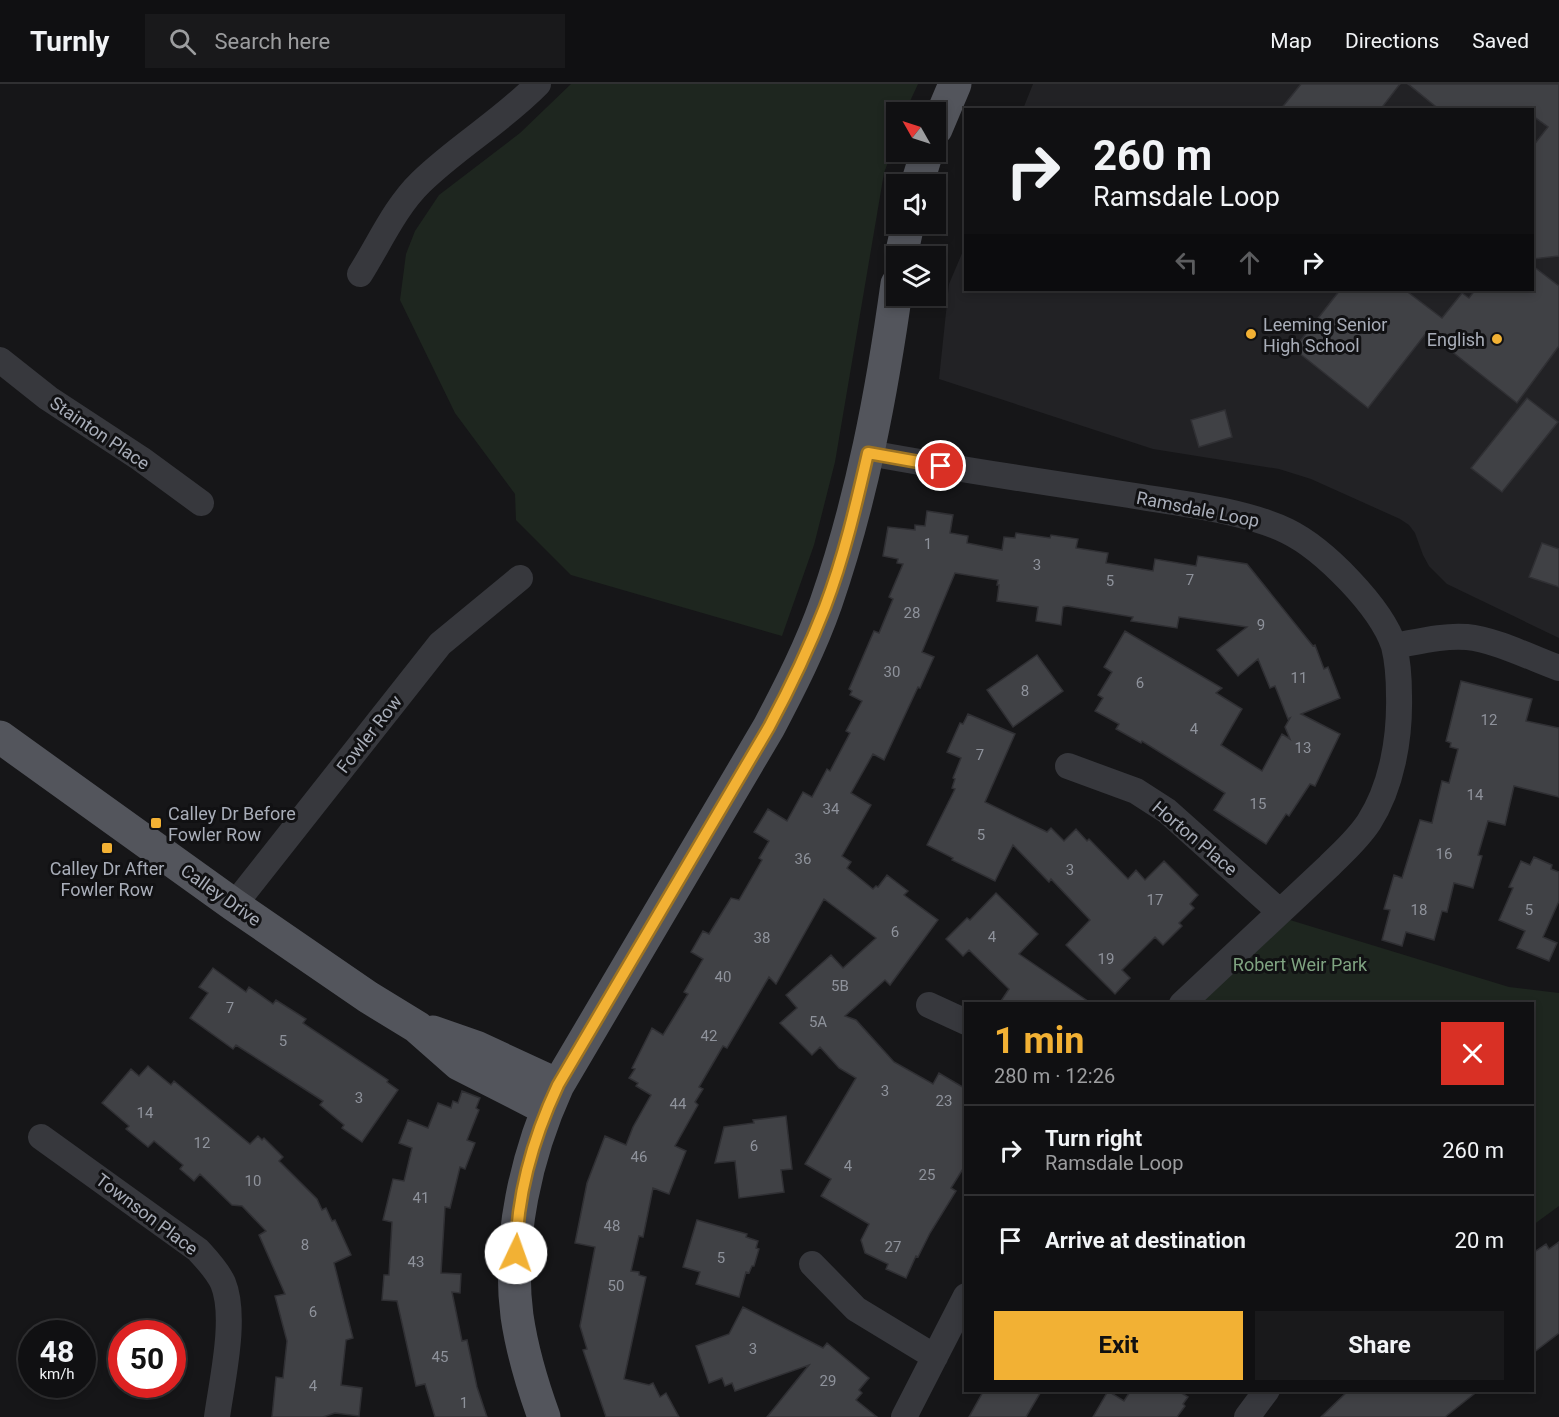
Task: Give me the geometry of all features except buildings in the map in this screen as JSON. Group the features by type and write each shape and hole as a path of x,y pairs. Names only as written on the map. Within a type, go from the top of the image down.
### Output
{"main road":[{"path":"946,105 955,84"},
{"path":"544,1417 524,1353 517,1314 516,1274 517,1233 523,1187 537,1137 552,1097 769,727 787,693 826,605 850,527 868,453 893,306"},
{"name":"Calley Drive","path":"1,739 234,905 368,997 417,1027 459,1064 552,1097"}],"street":[{"path":"360,274 396,214 419,183 517,105 538,84"},
{"name":"Stainton Place","path":"0,360 48,398 141,459 201,503"},
{"name":"Ramsdale Loop","path":"868,453 1172,502 1259,519 1289,532 1319,552 1344,576 1382,624 1394,646 1399,679 1397,739 1392,766 1369,822 1350,845 1184,1002"},
{"name":"Fowler Row","path":"234,905 440,644 519,578"},
{"path":"1394,646 1445,637 1468,637 1503,647 1559,669"},
{"name":"Horton Place","path":"1068,766 1136,791 1167,811 1279,911"},
{"path":"929,1005 964,1021"},
{"name":"Townson Place","path":"41,1137 198,1250 212,1266 223,1285 230,1321 217,1417"},
{"path":"812,1264 856,1309 934,1357"},
{"path":"904,1417 964,1300"},
{"path":"1247,1417 1266,1392"}],"shaded area":[{"name":"Leeming Senior High School","path":"1033,84 1559,84 1559,638 1447,584 1429,566 1415,533 1409,525 1311,479 1279,469 1153,449 939,379 949,284 964,249 964,291 1534,291 1534,108 1023,108"}],"green space":[{"path":"571,84 918,84 910,102 886,102 886,162 888,162 884,173 835,462 814,545 782,636 571,575 516,520 515,494 455,413 400,300 406,254 415,231 439,195 520,133"},
{"name":"Robert Weir Park","path":"1290,920 1509,987 1559,993 1559,1206 1534,1224 1534,1002 1200,1002"}],"place":[{"name":"Leeming Senior High School","path":"1251,334"},
{"name":"English","path":"1497,339"},
{"name":"Calley Dr Before Fowler Row","path":"156,823"},
{"name":"Calley Dr After Fowler Row","path":"107,848"}],"route":[{"path":"516,1253 523,1187 547,1108 615,985 787,693 826,605 850,527 868,453 941,466"}]}
